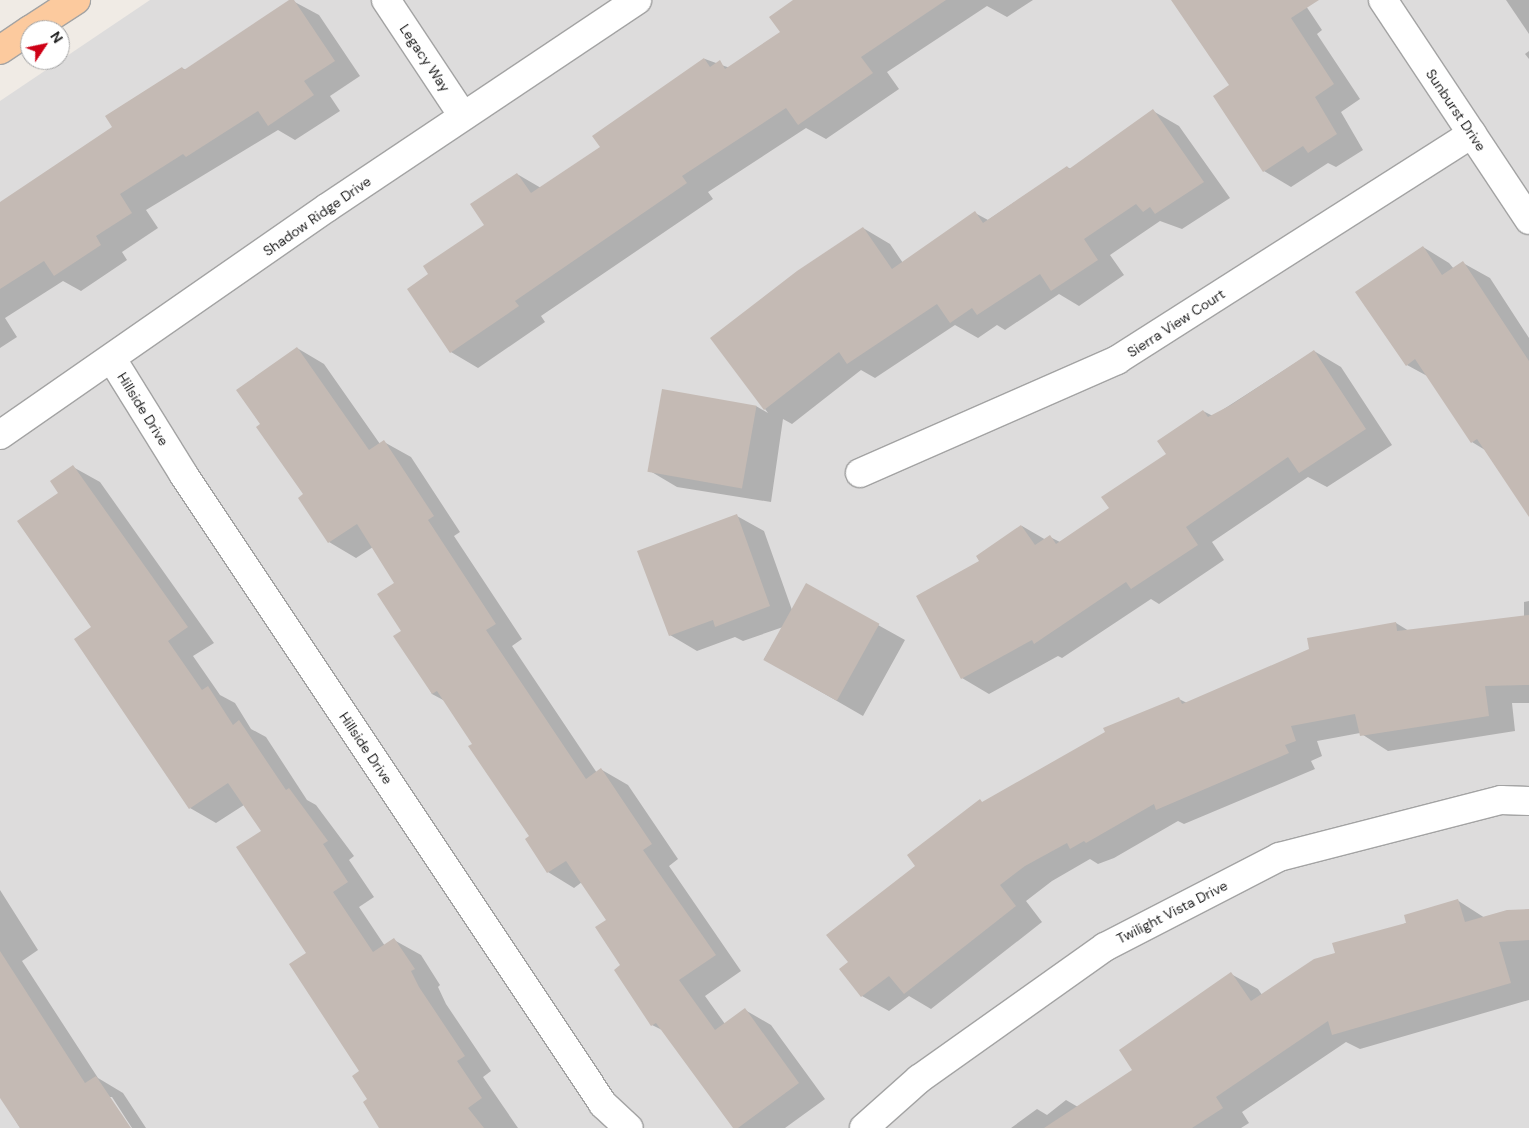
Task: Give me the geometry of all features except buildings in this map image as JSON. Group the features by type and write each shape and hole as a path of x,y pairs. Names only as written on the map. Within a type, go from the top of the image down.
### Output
{"main road":[{"path":"45,20 76,0"},
{"path":"0,50 20,37"}],"street":[{"name":"Legacy Way","path":"386,0 463,116"},
{"name":"Shadow Ridge Drive","path":"0,435 463,116 637,0"},
{"name":"Sunburst Drive","path":"1383,0 1529,220"},
{"name":"Sierra View Court","path":"860,474 1118,360 1472,134"},
{"name":"Hillside Drive","path":"112,359 189,483 592,1088 603,1104 629,1128"},
{"name":"Twilight Vista Drive","path":"864,1128 919,1079 1105,947 1279,856 1501,800 1529,801"}],"shaded area":[{"path":"150,0 1529,0 1529,1128 0,1128 0,101 46,70 70,70 70,54"}]}
